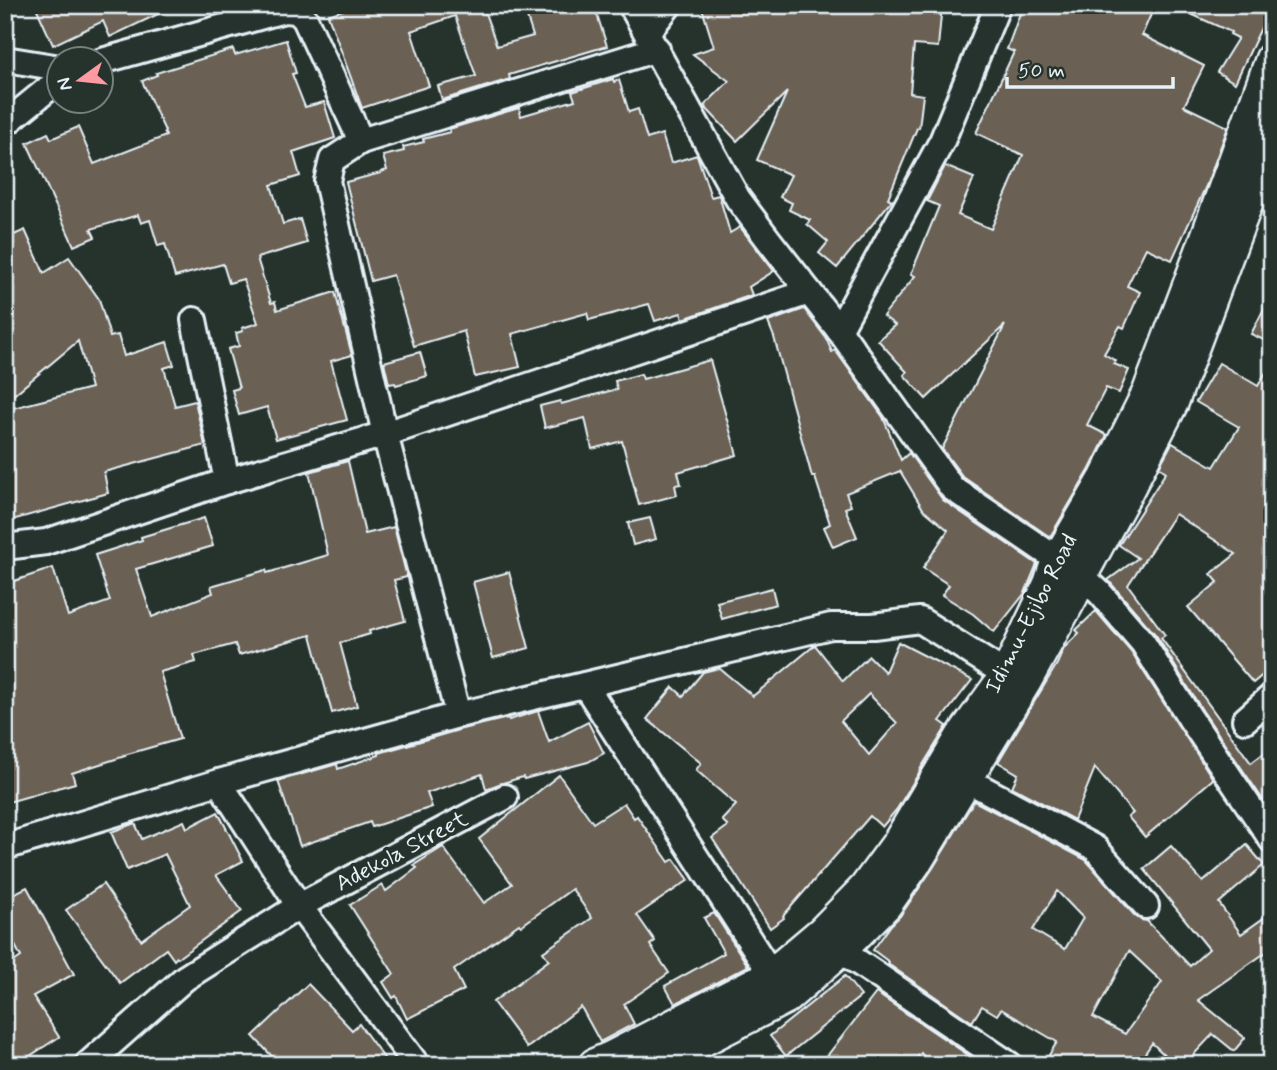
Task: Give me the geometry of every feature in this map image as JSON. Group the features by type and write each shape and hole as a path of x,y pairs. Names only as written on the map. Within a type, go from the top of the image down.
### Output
{"main road":[{"name":"Idimu-Ejibo Road","path":"653,1065 786,997 840,950 885,905 967,780 1072,595 1069,568 1106,478 1149,392 1272,59"},
{"name":"Idimu-Ejibo Road","path":"595,1065 772,975 823,932 865,889 898,844 962,737 1007,675 1050,584 1069,568 1128,490 1172,402 1272,134"}],"street":[{"path":"631,5 738,199 839,330 952,488 1069,568 1100,593 1143,643 1272,841"},
{"path":"458,715 385,434 327,181 332,160 360,141 652,41 669,5"},
{"path":"839,330 942,141 998,5"},
{"path":"116,57 284,10 297,11 305,19 360,141"},
{"path":"5,59 46,66"},
{"path":"5,124 46,90"},
{"path":"5,547 46,542 227,481 385,434 809,292"},
{"path":"194,320 227,481"},
{"path":"5,847 219,782 458,715 831,626 873,626 920,620 1007,675"},
{"path":"585,685 772,975"},
{"path":"1245,720 1272,696"},
{"path":"967,780 1095,848 1146,906"},
{"path":"219,782 299,906 417,1065"},
{"name":"Adekola Street","path":"86,1065 185,978 299,906 505,797"},
{"path":"840,950 1010,1065"}],"building":[{"path":"35,5 177,5 110,37 103,21 53,45"},
{"path":"357,5 482,5 497,46 533,36 523,5 594,5 607,46 509,75 510,79 442,100 438,86 476,76 455,16 411,31 429,86 362,108 328,15"},
{"path":"701,5 942,5 938,47 914,45 910,93 923,95 919,128 888,198 892,200 837,268 819,253 828,242 807,224 810,220 789,210 792,203 780,197 791,175 757,160 787,92 737,141 704,106 729,81 693,54 714,47"},
{"path":"1023,5 1155,5 1142,35 1204,66 1184,106 1228,127 1206,186 1172,260 1146,248 1127,286 1140,292 1124,328 1120,326 1104,354 1116,361 1114,364 1129,370 1119,393 1106,388 1087,425 1107,435 1050,537 963,477 942,449 1005,325 926,399 904,375 907,372 878,340 895,325 883,316 915,276 911,274 939,206 927,201 945,166 974,178 958,215 991,229 1023,155 976,133 1014,52 1007,49"},
{"path":"1171,5 1252,5 1257,8 1260,5 1269,11 1235,83 1217,72 1238,38 1230,34 1231,32"},
{"path":"286,40 296,73 292,74 305,107 324,102 335,138 293,152 300,176 271,185 283,224 300,219 307,243 257,258 271,303 275,302 277,310 335,292 352,355 331,361 347,420 276,439 267,407 239,415 232,390 239,388 228,349 239,346 236,333 258,323 243,279 229,283 223,264 175,277 165,244 158,246 150,220 141,223 138,215 91,229 95,237 74,246 27,143 48,133 51,139 78,127 94,164 166,136 142,81 157,75 156,73 233,49 235,55"},
{"path":"613,79 614,82 619,80 629,112 638,109 647,139 662,134 671,163 697,155 711,197 719,195 730,233 740,227 774,271 749,287 752,295 683,319 681,313 655,321 649,304 589,320 587,313 512,334 520,367 475,377 464,331 414,346 393,275 371,281 346,182 387,170 383,156 404,151 403,147 424,142 423,139 519,108 521,116 575,100 572,92"},
{"path":"25,230 44,273 69,257 99,299 110,337 118,335 124,356 167,342 174,365 164,368 175,406 195,401 205,445 104,472 108,493 5,522 5,410 91,388 78,341 5,402 5,239"},
{"path":"1272,293 1272,344 1251,334"},
{"path":"804,309 826,338 832,352 835,350 883,417 901,460 909,453 943,500 1037,564 1025,593 994,632 973,614 942,595 949,585 923,568 948,530 923,509 900,471 846,493 851,506 845,508 857,537 833,547 824,527 830,524 815,477 812,477 768,322"},
{"path":"420,352 427,376 396,385 389,384 384,362"},
{"path":"710,360 737,455 678,472 681,484 675,485 677,495 639,505 622,441 592,449 585,418 545,428 540,406 560,401 561,404 617,389 615,381 641,374 643,379"},
{"path":"1272,362 1272,667 1253,683 1188,607 1218,582 1211,574 1236,554 1175,514 1128,585 1165,635 1161,638 1251,763 1272,747 1272,813 1202,710 1156,635 1108,580 1138,558 1119,545 1166,472 1159,467 1172,443 1214,467 1239,427 1196,402 1219,363 1258,386"},
{"path":"348,461 365,534 394,527 407,577 394,580 405,621 340,643 357,706 332,713 311,635 239,655 235,644 194,655 196,662 160,672 180,739 72,773 75,783 5,803 5,584 53,568 68,616 110,601 95,555 142,540 141,537 204,518 213,546 136,569 152,617 213,593 211,586 328,555 309,472"},
{"path":"650,518 656,539 633,545 628,523"},
{"path":"509,572 529,648 493,658 473,582"},
{"path":"772,588 776,604 722,619 717,602"},
{"path":"1096,611 1131,652 1213,779 1145,837 1128,817 1133,813 1095,768 1074,820 1012,787 1018,774 998,762 1064,648 1079,633 1076,630"},
{"path":"898,642 972,680 940,721 947,726 897,809 882,827 870,816 784,918 770,928 712,838 728,826 722,820 736,805 696,770 701,763 647,719 673,687 683,696 703,672 719,668 753,696 815,645 843,681 869,656 885,672","holes":["869,694 897,723 869,755 841,721"]},
{"path":"538,711 549,742 588,722 604,753 588,762 524,779 523,777 486,789 482,774 427,793 432,807 372,827 370,822 300,846 278,781 337,764 338,769 379,753"},
{"path":"559,775 593,823 624,803 634,818 637,816 669,862 674,859 689,880 637,915 655,941 650,945 669,973 624,1004 634,1024 600,1042 581,1007 527,1048 493,1002 549,960 543,952 592,918 572,889 454,970 464,990 407,1019 396,996 393,998 383,982 394,974 350,905 382,885 386,891 417,868 414,865 443,847 484,903 512,884 479,839"},
{"path":"974,801 1086,860 1135,916 1147,921 1190,966 1209,949 1144,869 1171,846 1203,882 1247,845 1264,865 1219,903 1241,934 1272,912 1272,948 1198,1000 1245,1038 1234,1051 1213,1034 1184,1065 1175,1065 1152,1043 1137,1065 1043,1065 1057,1042 1001,1009 997,1015 982,1006 972,1022 888,964 889,962 873,950 933,868","holes":["1057,891 1083,918 1065,949 1033,930","1129,951 1162,982 1125,1034 1093,1017"]},
{"path":"218,812 243,861 216,875 242,911 178,958 174,960 166,949 120,983 66,910 103,884 141,940 190,905 165,854 127,870 111,832 135,823 142,839 184,821 187,828"},
{"path":"27,887 74,974 33,996 59,1037 16,1065 5,1065 5,968 21,957 5,926 5,898"},
{"path":"714,913 748,966 675,1004 665,986 724,953 704,918"},
{"path":"845,976 861,996 786,1056 770,1036"},
{"path":"308,984 352,1030 359,1024 389,1065 280,1065 253,1036"},
{"path":"876,993 983,1065 931,1065 921,1053 911,1065 820,1065"}]}
